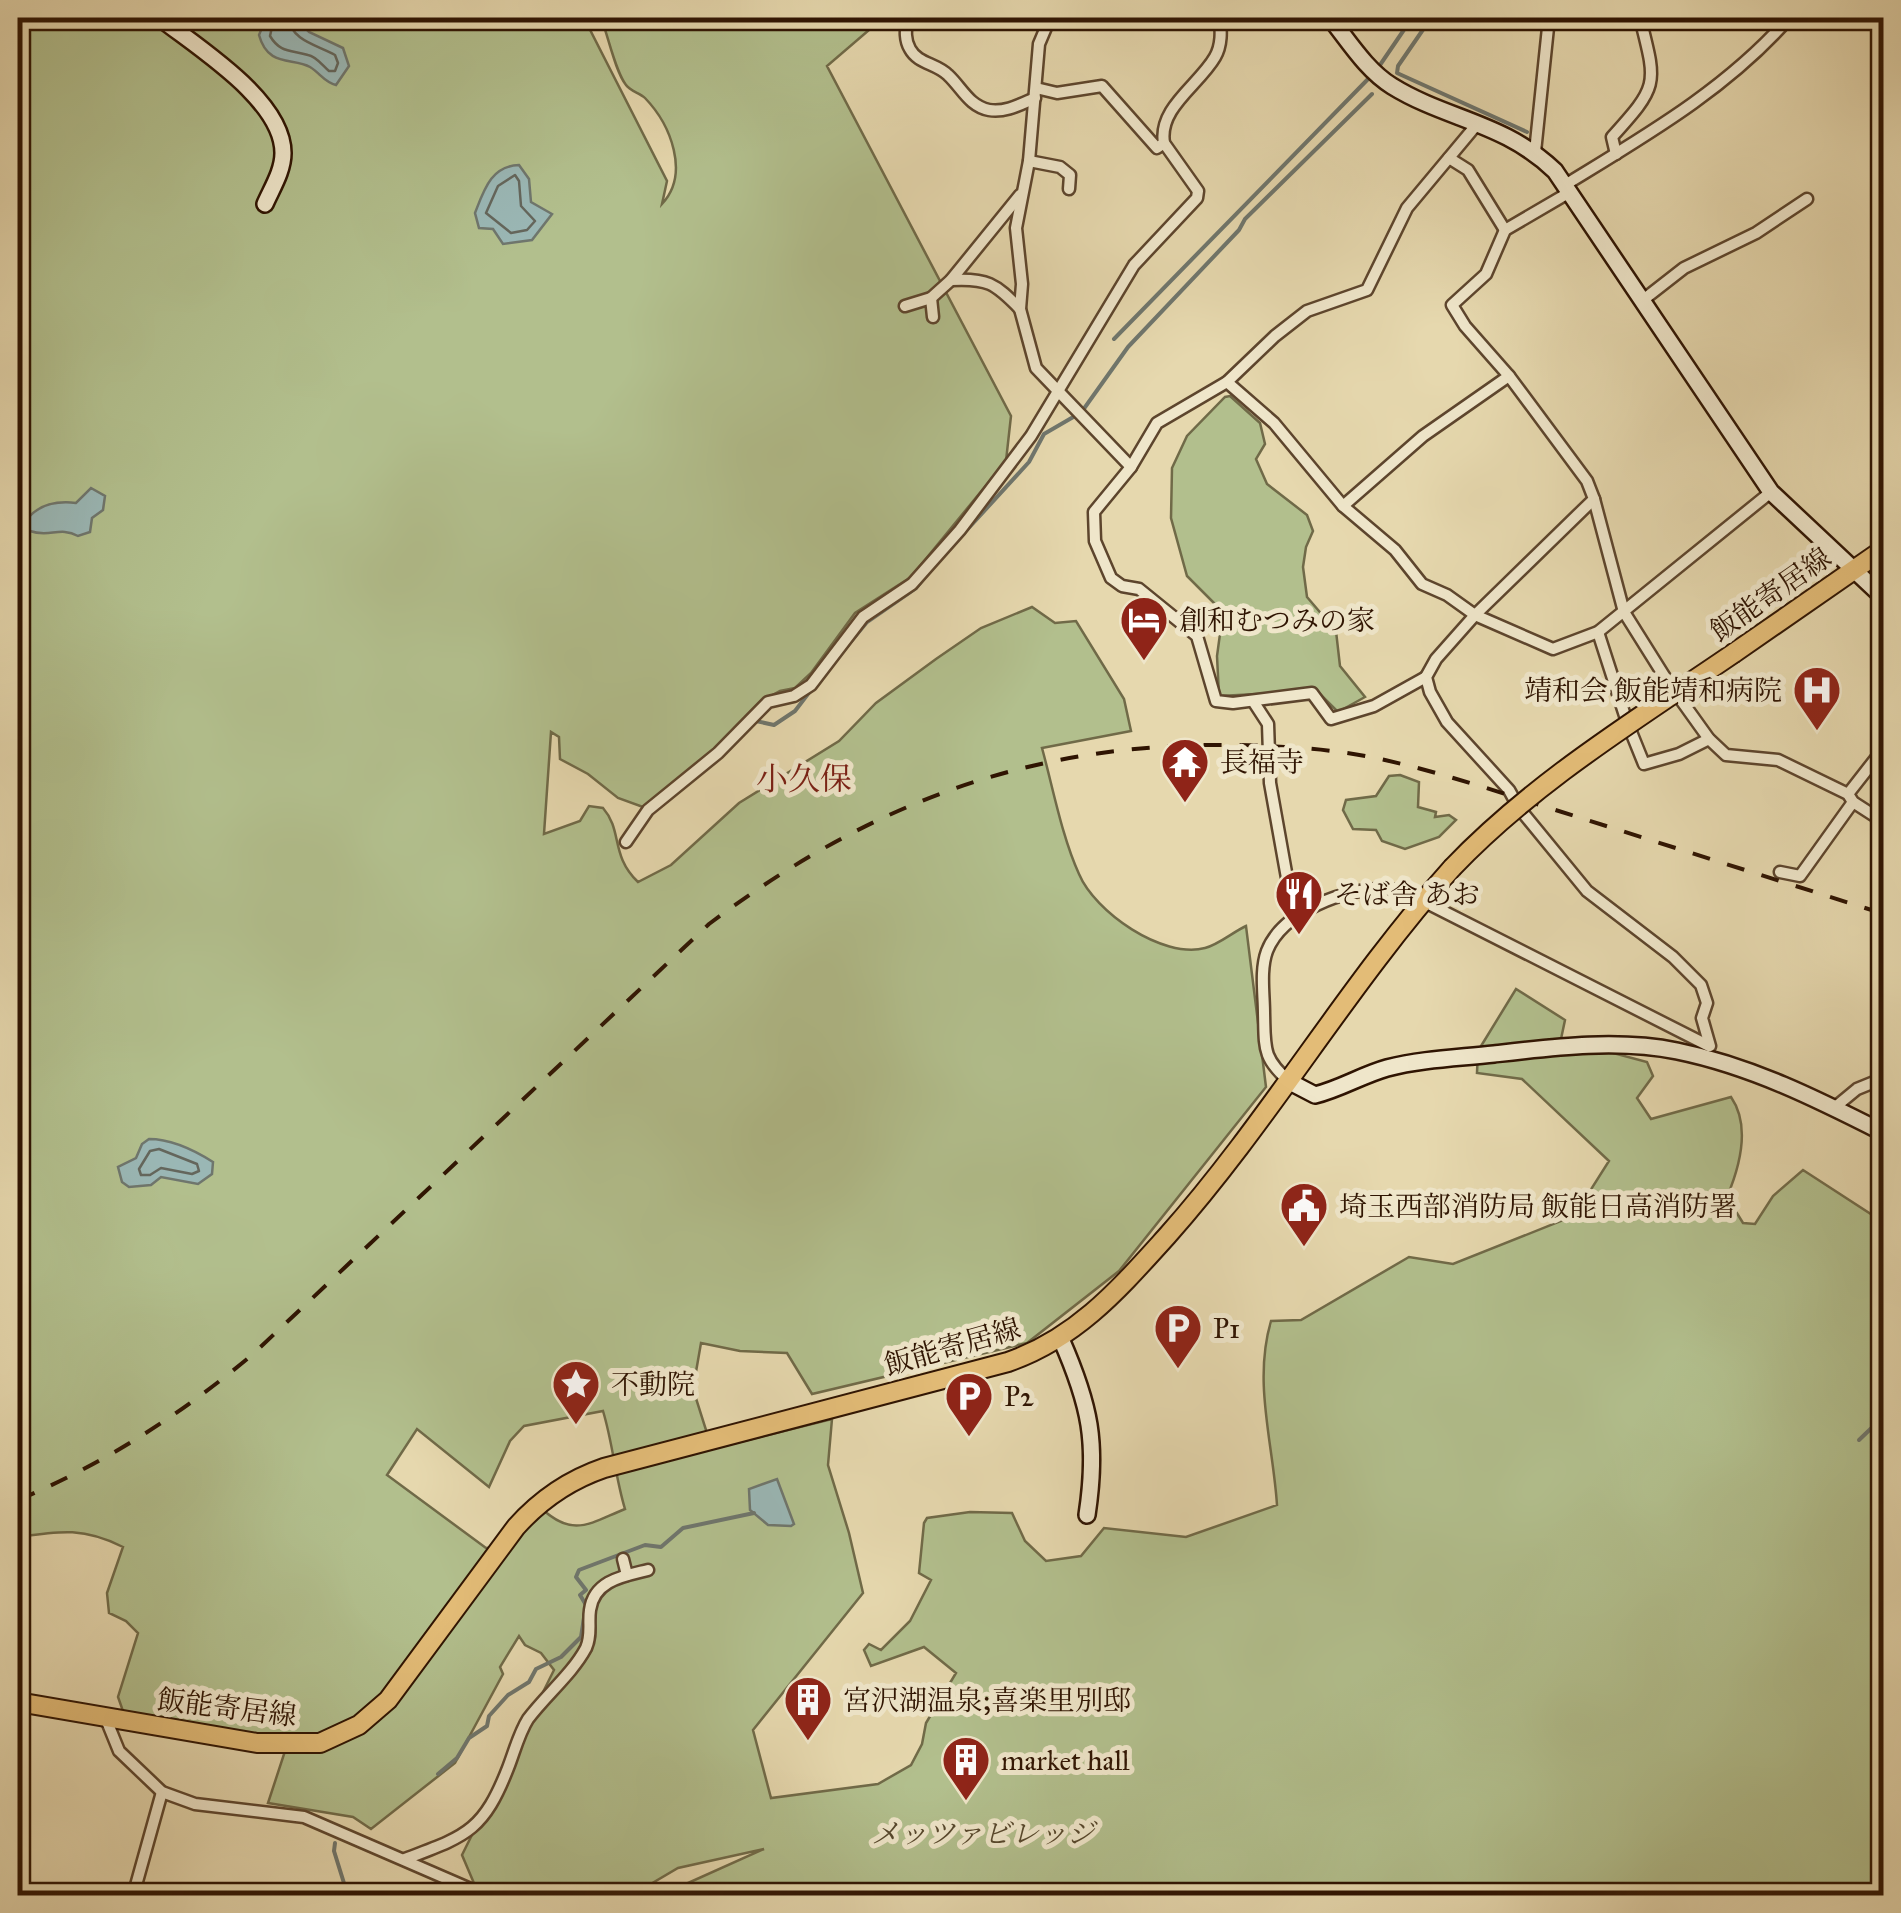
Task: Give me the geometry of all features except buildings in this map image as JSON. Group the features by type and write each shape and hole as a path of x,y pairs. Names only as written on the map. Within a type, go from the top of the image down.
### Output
{"main road":[{"name":"飯能寄居線","path":"18,1702 280,1746 320,1743 340,1736 388,1700 516,1527 562,1486 604,1468 1008,1362 1060,1339 1106,1304 1169,1233 1238,1152 1423,901 1506,816 1564,769 1884,549"}],"street":[{"path":"160,18 250,90 270,114 283,153 265,204"},
{"path":"907,18 910,50 919,60 948,74 976,106 1002,111 1036,93 1102,86 1156,148 1164,143"},
{"path":"1050,18 1039,44 1029,162 1016,228 1022,284 1020,309 1036,368 1131,467"},
{"path":"626,842 637,822 668,792 718,753 768,702 802,693 864,617 912,584 960,530 1031,436 1134,266 1197,198 1194,184 1164,143 1164,121 1215,58 1220,45 1220,18"},
{"path":"1330,18 1369,67 1389,84 1511,136 1535,152 1568,189 1771,492 1884,598"},
{"path":"1535,152 1549,18"},
{"path":"1616,154 1612,138 1644,102 1653,78 1640,18"},
{"path":"1789,18 1766,44 1696,103 1505,230 1486,274 1452,305 1587,481 1624,612 1709,739 1726,755 1778,760 1850,798 1884,822"},
{"path":"1478,123 1407,208 1367,290 1307,311 1227,382 1157,423 1131,467 1094,512 1095,540 1112,578 1122,586 1140,589 1197,636 1216,700 1253,701 1312,693 1331,719 1374,706 1426,677 1436,658 1475,615 1594,499"},
{"path":"1448,158 1468,170 1505,230"},
{"path":"1029,162 1060,167 1070,175 1069,189"},
{"path":"905,306 931,298 951,280 1021,194"},
{"path":"1643,300 1684,268 1756,234 1807,199"},
{"path":"951,280 992,283 1020,309"},
{"path":"931,298 933,317"},
{"path":"1343,506 1423,436 1510,376"},
{"path":"1227,382 1274,422 1343,506 1394,550 1422,584 1475,615 1553,649 1598,632 1771,492"},
{"path":"1598,632 1626,722 1644,764 1709,739"},
{"path":"1426,677 1430,692 1453,730 1509,790 1519,808 1587,891 1673,956 1702,985 1707,1002 1702,1018 1712,1053"},
{"path":"1253,701 1268,724 1270,782 1294,916"},
{"path":"1780,872 1800,876 1884,748"},
{"path":"1712,1053 1587,1045 1389,1068 1315,1095 1290,1082 1265,1053 1267,950 1274,936 1294,916 1312,906 1391,888 1423,901 1712,1053 1884,1133"},
{"path":"1834,1108 1857,1089 1881,1080"},
{"path":"1060,1339 1083,1398 1093,1441 1087,1515"},
{"path":"624,1559 628,1575"},
{"path":"404,1859 469,1832 492,1808 525,1723 586,1648 593,1598 607,1583 648,1570"},
{"path":"106,1719 119,1751 162,1792 195,1804 304,1818 475,1891"},
{"path":"133,1896 162,1792"}],"green space":[{"name":"メッツァビレッジ","path":"18,18 584,18 667,181 662,204 675,179 674,150 654,109 622,79 601,18 883,18 827,66 1011,416 1006,461 911,577 855,613 811,673 795,688 760,702 654,811 618,798 588,774 560,759 559,737 551,732 544,834 580,821 589,806 603,808 613,825 624,862 638,882 671,865 739,803 839,741 876,703 981,628 1032,607 1055,623 1076,621 1124,699 1131,731 1042,748 1073,860 1087,889 1099,903 1150,939 1188,950 1205,948 1246,926 1266,1087 1119,1271 1027,1343 812,1394 787,1353 740,1351 701,1343 693,1389 712,1449 832,1419 828,1465 863,1593 753,1730 771,1798 878,1784 911,1765 922,1744 926,1723 956,1673 924,1647 871,1666 864,1650 869,1644 881,1650 910,1621 931,1580 919,1573 927,1518 970,1512 1012,1513 1025,1541 1046,1561 1081,1556 1104,1528 1186,1537 1277,1505 1264,1390 1271,1321 1301,1320 1409,1257 1453,1264 1566,1219 1578,1210 1609,1161 1522,1079 1477,1073 1478,1051 1516,989 1565,1020 1561,1039 1647,1062 1653,1076 1637,1098 1651,1119 1731,1097 1742,1133 1736,1172 1727,1197 1743,1223 1755,1224 1773,1196 1803,1170 1883,1222 1883,1895 973,1896 959,1891 946,1896 692,1895 688,1883 764,1849 678,1868 632,1895 479,1895 462,1855 554,1670 541,1653 525,1645 519,1636 500,1667 503,1674 455,1763 371,1829 353,1817 268,1803 288,1742 124,1714 118,1697 138,1633 126,1621 109,1613 107,1593 123,1547 96,1536 71,1532 18,1537","holes":["603,1411 625,1509 592,1523 564,1523 542,1509 512,1546 486,1548 387,1475 417,1429 489,1487 510,1441 524,1426"]},
{"path":"1230,396 1260,423 1265,444 1256,459 1267,484 1307,515 1313,531 1303,567 1307,597 1336,631 1340,666 1365,697 1338,712 1317,691 1219,696 1217,656 1223,612 1187,576 1171,518 1172,468 1187,436"},
{"path":"1400,775 1419,782 1418,807 1436,812 1435,817 1449,815 1456,820 1439,837 1405,849 1382,841 1376,830 1353,829 1343,810 1346,800 1376,796 1389,776"}],"water":[{"path":"266,18 295,18 309,32 343,48 349,66 336,85 310,67 268,53 259,35"},
{"path":"519,165 529,179 531,202 552,214 532,240 503,244 493,229 479,228 475,213 495,175"},
{"path":"91,488 105,496 103,510 92,518 90,532 78,536 30,531 28,518 38,509 76,503"},
{"path":"149,1139 174,1143 198,1153 213,1162 212,1174 198,1184 161,1177 151,1185 129,1187 122,1182 118,1167 136,1158"},
{"path":"777,1479 794,1524 791,1526 768,1525 750,1510 749,1489"}],"waterway":[{"path":"1380,65 1412,18"},
{"path":"1431,18 1397,73 1527,132"},
{"path":"1114,339 1370,77"},
{"path":"1083,410 1128,347 1245,219 1372,94"},
{"path":"943,556 1029,462 1044,434 1075,416"},
{"path":"830,667 867,622 916,588 930,571"},
{"path":"752,725 756,721 774,725 795,711 811,690"},
{"path":"1859,1440 1884,1416"},
{"path":"438,1774 457,1758 469,1738 487,1726 489,1716 508,1695 529,1682 536,1669 561,1657 581,1637 586,1605 580,1595 586,1590 576,1577 579,1570 645,1545 661,1547 683,1528 754,1513"},
{"path":"335,1843 348,1896"}],"railway":[{"path":"18,1500 81,1471 140,1436 252,1355 709,924 769,881 831,845 893,813 956,788 1022,768 1161,747 1254,745 1348,753 1459,780 1884,914"}],"place":[{"name":"創和むつみの家","path":"1144,662"},
{"name":"靖和会 飯能靖和病院","path":"1817,732"},
{"name":"長福寺","path":"1185,804"},
{"name":"そば舎 あお","path":"1299,936"},
{"name":"埼玉西部消防局 飯能日高消防署","path":"1304,1248"},
{"name":"P1","path":"1178,1370"},
{"name":"不動院","path":"576,1426"},
{"name":"P2","path":"969,1438"},
{"name":"宮沢湖温泉;喜楽里別邸","path":"808,1742"},
{"name":"market hall","path":"966,1802"}],"district":[{"name":"小久保","path":"804,779"}]}
